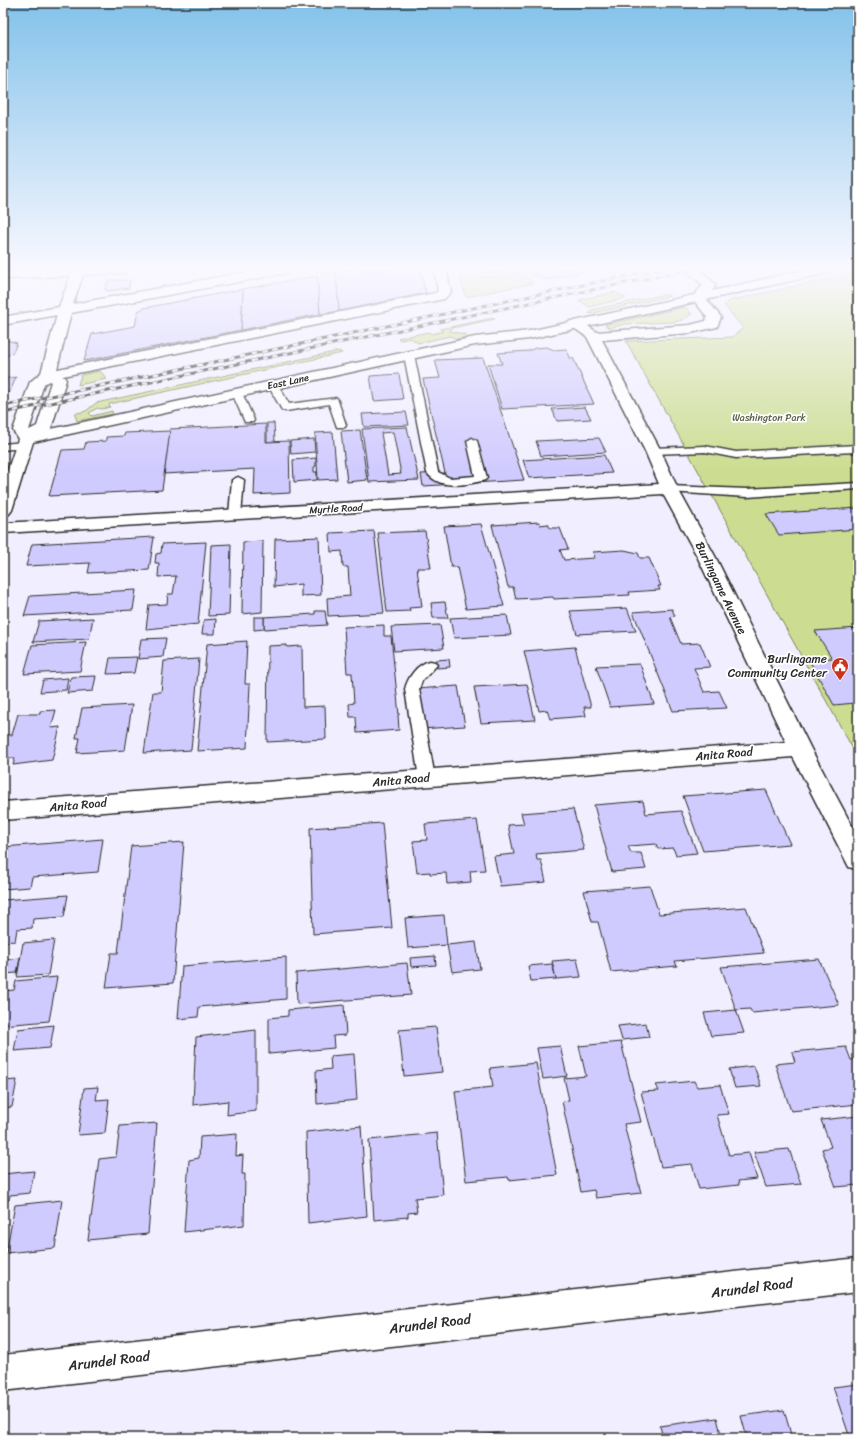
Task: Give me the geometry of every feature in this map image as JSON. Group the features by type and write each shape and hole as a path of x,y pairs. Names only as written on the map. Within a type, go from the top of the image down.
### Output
{"street":[{"path":"48,375 58,336"},
{"path":"25,442 21,430 37,382 48,375 240,336"},
{"name":"East Lane","path":"25,442 409,355 475,341 518,336"},
{"name":"Burlingame Avenue","path":"594,336 653,451 669,489 706,556 800,748 858,860"},
{"path":"3,510 25,442 44,428 58,380 48,375"},
{"name":"Myrtle Road","path":"3,528 669,489"},
{"name":"Anita Road","path":"3,811 800,748"},
{"name":"Arundel Road","path":"3,1374 858,1276"}],"lane":[{"path":"409,355 433,474 441,480 455,482 481,478 472,441"},
{"path":"273,386 286,408 333,400 341,425"},
{"path":"237,393 249,420"},
{"path":"3,447 25,442"},
{"path":"653,451 705,449 736,455 857,448 858,450"},
{"path":"235,515 238,480"},
{"path":"669,489 747,493 858,486"},
{"path":"427,778 412,689 415,679 430,665"}],"green space":[{"path":"407,336 449,336 418,343 411,338 401,340 398,338"},
{"path":"450,336 466,336 466,337 456,339"},
{"name":"Washington Park","path":"858,336 858,758 626,341 732,337"},
{"path":"339,351 342,353 109,404 110,407 102,409 97,408 89,413 92,416 112,411 113,414 77,421 75,415 86,411 96,403"},
{"path":"100,371 107,379 78,385 81,375"}],"building":[{"path":"91,336 209,336 84,361"},
{"path":"3,339 17,343 13,352 3,358"},
{"path":"547,347 554,350 566,349 571,359 573,358 594,404 502,409 488,364 502,364 498,353 529,351 535,348"},
{"path":"483,358 524,480 423,486 421,474 445,473 423,379 440,378 435,360"},
{"path":"399,374 403,399 374,401 370,376"},
{"path":"16,377 10,392 3,393 3,379"},
{"path":"585,407 591,419 557,421 552,409"},
{"path":"406,412 409,425 364,427 362,414"},
{"path":"267,423 274,423 275,441 267,442"},
{"path":"266,424 266,442 289,441 290,493 254,495 255,469 164,474 170,429"},
{"path":"407,427 419,480 369,482 362,429","holes":["393,432 401,474 388,475 381,433"]},
{"path":"360,430 367,480 347,482 341,431"},
{"path":"170,431 162,490 49,496 62,450 84,449 86,442 106,441 106,437 124,436 125,433"},
{"path":"333,432 337,479 318,480 315,433"},
{"path":"599,438 606,452 541,456 536,441"},
{"path":"314,439 315,452 291,454 290,441"},
{"path":"604,455 612,473 529,478 523,460"},
{"path":"316,458 314,472 317,472 317,480 294,482 293,460"},
{"path":"858,508 858,529 779,535 766,514"},
{"path":"539,522 540,525 548,524 550,528 560,528 568,549 560,550 564,560 595,558 593,552 624,550 638,553 640,558 649,558 661,586 658,586 660,590 629,592 630,595 554,599 553,597 516,599 513,587 508,587 492,525"},
{"path":"481,524 504,606 466,609 457,567 451,567 444,526"},
{"path":"374,531 384,613 328,616 327,598 350,596 348,567 343,567 342,551 331,552 330,533"},
{"path":"425,531 431,568 417,568 422,607 409,608 410,611 387,612 378,533"},
{"path":"154,537 149,570 88,573 90,563 26,566 32,544"},
{"path":"319,537 321,595 301,596 301,584 274,587 275,539"},
{"path":"263,541 262,612 242,614 243,542"},
{"path":"206,542 198,624 146,629 149,605 167,604 168,594 173,594 176,576 158,577 159,563 155,563 156,554 161,553 162,544"},
{"path":"231,544 229,615 208,616 211,545"},
{"path":"136,590 133,610 24,616 30,596"},
{"path":"445,602 448,618 433,618 431,603"},
{"path":"627,608 636,631 577,634 570,611"},
{"path":"672,609 675,616 670,617 681,644 700,643 710,667 694,668 704,692 719,691 727,708 673,711 633,612"},
{"path":"315,611 325,611 327,625 264,629 264,617 315,614"},
{"path":"507,615 511,635 454,638 450,618"},
{"path":"254,617 264,617 264,629 254,630"},
{"path":"93,618 89,639 33,642 39,621"},
{"path":"216,619 215,634 202,634 204,620"},
{"path":"384,625 384,636 391,636 399,715 399,730 357,733 356,717 350,717 349,704 354,703 352,673 347,673 344,627"},
{"path":"440,625 444,648 394,651 391,627"},
{"name":"Burlingame Community Center","path":"858,628 858,708 855,703 834,705 809,660 832,658 815,631"},
{"path":"166,638 163,657 138,659 141,639"},
{"path":"247,641 245,684 250,684 247,748 197,751 207,644"},
{"path":"86,642 80,671 24,674 32,645"},
{"path":"287,645 287,647 302,646 303,707 325,706 326,739 267,742 268,646"},
{"path":"575,647 591,707 584,707 586,716 550,719 547,710 539,711 524,651"},
{"path":"137,657 134,673 107,674 110,658"},
{"path":"199,659 191,750 144,753 153,692 161,692 164,661"},
{"path":"449,659 450,667 437,668 436,660"},
{"path":"640,664 654,704 610,707 596,666"},
{"path":"96,676 93,691 67,693 71,677"},
{"path":"68,678 66,690 40,692 43,680"},
{"path":"527,684 535,720 481,723 474,687"},
{"path":"458,686 465,726 421,729 416,689"},
{"path":"132,705 125,750 77,753 80,738 76,738 82,708"},
{"path":"56,710 51,728 60,727 52,760 13,765 15,758 3,758 3,747 6,735 12,735 18,714 40,714 40,711"},
{"path":"766,790 790,844 703,851 683,796"},
{"path":"643,801 646,814 681,811 697,853 676,855 673,848 658,849 656,844 628,846 631,853 641,853 646,869 612,872 594,805"},
{"path":"573,809 584,850 536,854 537,860 541,860 546,882 500,886 494,856 514,854 508,825 524,824 521,813"},
{"path":"477,820 485,870 470,871 471,882 447,884 446,873 417,873 413,841 427,840 425,824"},
{"path":"382,823 392,928 313,934 310,828"},
{"path":"103,839 98,872 32,877 30,887 3,889 3,847"},
{"path":"184,842 173,983 106,988 111,953 118,953 131,846"},
{"path":"650,886 659,914 746,907 764,953 675,961 677,966 611,972 598,922 592,922 584,891"},
{"path":"68,895 64,917 33,919 32,928 17,929 15,941 3,942 3,900"},
{"path":"444,915 447,945 408,948 405,918"},
{"path":"54,940 48,975 17,977 23,943"},
{"path":"476,942 480,969 452,972 447,945"},
{"path":"435,956 436,965 411,967 410,958"},
{"path":"286,957 286,999 199,1007 198,1017 178,1019 182,966"},
{"path":"20,958 17,973 3,974 3,960"},
{"path":"577,959 581,977 556,979 552,961"},
{"path":"819,959 839,1005 752,1013 750,1009 736,1010 721,967"},
{"path":"407,963 411,995 297,1004 296,973"},
{"path":"552,964 556,979 531,981 528,966"},
{"path":"57,977 49,1021 3,1025 3,978 7,978 4,991 14,990 16,981"},
{"path":"344,1005 346,1035 333,1036 334,1048 269,1054 269,1018 288,1016 288,1010"},
{"path":"736,1010 744,1033 711,1036 704,1013"},
{"path":"646,1023 649,1037 622,1040 618,1026"},
{"path":"54,1025 50,1048 14,1051 18,1029"},
{"path":"436,1027 442,1072 404,1076 399,1030"},
{"path":"256,1030 256,1111 227,1115 228,1101 193,1105 196,1037"},
{"path":"621,1042 641,1122 624,1124 641,1193 596,1198 594,1190 581,1192 562,1101 569,1100 564,1078 586,1076 579,1046"},
{"path":"560,1046 567,1076 543,1079 537,1048"},
{"path":"846,1047 851,1060 858,1059 858,1104 791,1111 775,1064 795,1062 792,1052"},
{"path":"8,1051 3,1079 3,1052"},
{"path":"354,1054 357,1100 317,1104 316,1071 331,1069 330,1056"},
{"path":"536,1063 557,1175 509,1180 508,1177 466,1181 455,1091 493,1087 490,1068"},
{"path":"754,1066 761,1086 735,1088 729,1069"},
{"path":"17,1080 12,1107 3,1108 3,1081"},
{"path":"694,1081 697,1087 720,1085 729,1114 717,1115 729,1155 749,1153 757,1179 738,1181 739,1185 699,1189 692,1164 661,1167 641,1092 659,1091 656,1085"},
{"path":"98,1087 96,1100 109,1099 105,1133 78,1135 84,1088"},
{"path":"858,1116 858,1185 836,1187 822,1149 831,1147 821,1120"},
{"path":"157,1123 148,1234 88,1240 99,1159 116,1157 120,1126"},
{"path":"361,1126 367,1216 308,1223 306,1132"},
{"path":"437,1133 443,1195 415,1198 417,1212 408,1213 408,1217 374,1220 369,1140"},
{"path":"237,1134 236,1156 243,1155 242,1174 245,1174 244,1225 184,1232 189,1160 199,1158 200,1137"},
{"path":"789,1149 801,1184 766,1187 754,1152"},
{"path":"34,1171 30,1193 10,1195 9,1200 3,1200 3,1174"},
{"path":"62,1200 55,1248 6,1253 15,1205"},
{"path":"858,1384 858,1438 850,1438 833,1387"},
{"path":"784,1410 792,1438 747,1438 741,1416"},
{"path":"717,1418 722,1438 663,1438 660,1426"},
{"path":"498,1433 499,1438 455,1438"}],"railway":[{"path":"3,406 338,336"},
{"path":"8,412 3,413 370,336"}],"place":[{"name":"Burlingame Community Center","path":"840,681"}]}
